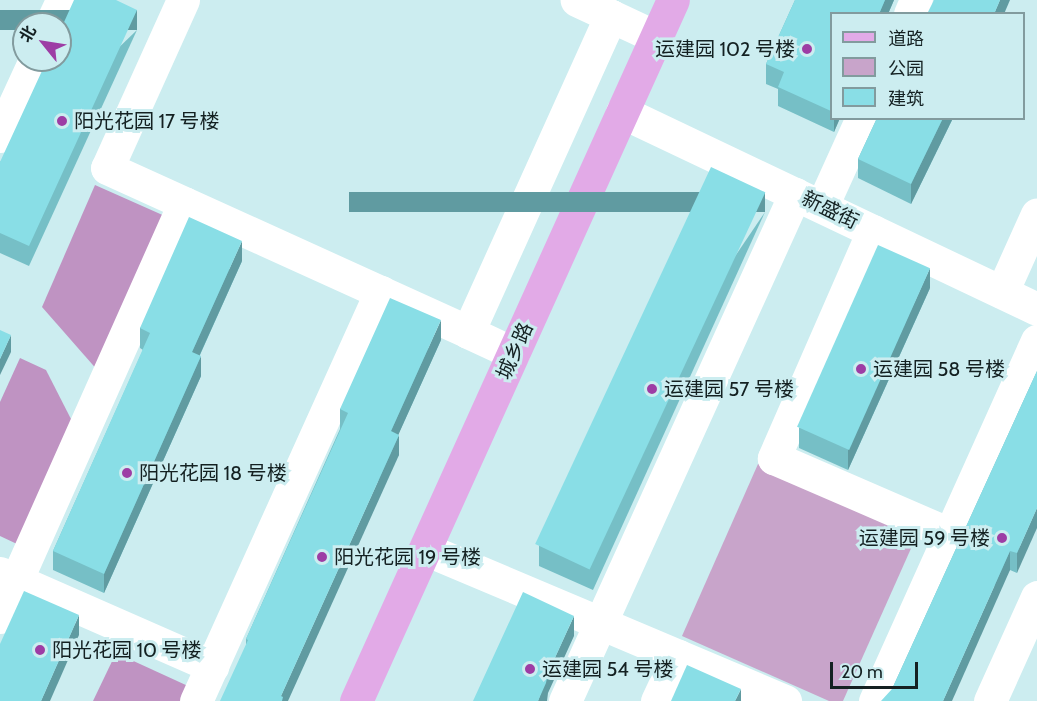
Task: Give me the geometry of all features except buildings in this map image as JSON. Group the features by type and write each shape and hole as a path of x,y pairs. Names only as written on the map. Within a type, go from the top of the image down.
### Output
{"main road":[{"name":"城乡路","path":"356,701 673,0"}],"street":[{"path":"576,0 656,37"},
{"path":"180,1 107,168 513,353"},
{"path":"468,332 611,16"},
{"path":"0,136 29,72"},
{"name":"新盛街","path":"622,112 1037,309"},
{"path":"565,701 600,623 808,200 861,120"},
{"path":"0,617 8,576 184,203"},
{"path":"1002,292 1037,214"},
{"path":"873,231 774,458 950,534"},
{"path":"196,701 381,292"},
{"path":"875,701 1037,341"},
{"path":"425,549 785,701"},
{"path":"8,576 212,666"},
{"path":"990,701 1037,597"},
{"path":"657,701 678,656"}],"green space":[{"path":"758,464 917,535 843,701 829,701 682,636"}],"shaded area":[{"path":"95,185 167,217 99,372 42,307"},
{"path":"20,358 46,370 72,421 17,544 0,536 0,402"},
{"path":"116,653 188,686 181,701 93,701"}],"place":[{"name":"运建园 102 号楼","path":"807,49"},
{"name":"阳光花园 17 号楼","path":"62,121"},
{"name":"运建园 58 号楼","path":"861,369"},
{"name":"运建园 57 号楼","path":"652,389"},
{"name":"阳光花园 18 号楼","path":"127,473"},
{"name":"运建园 59 号楼","path":"1002,538"},
{"name":"阳光花园 19 号楼","path":"322,557"},
{"name":"阳光花园 10 号楼","path":"40,650"},
{"name":"运建园 54 号楼","path":"530,669"}]}
